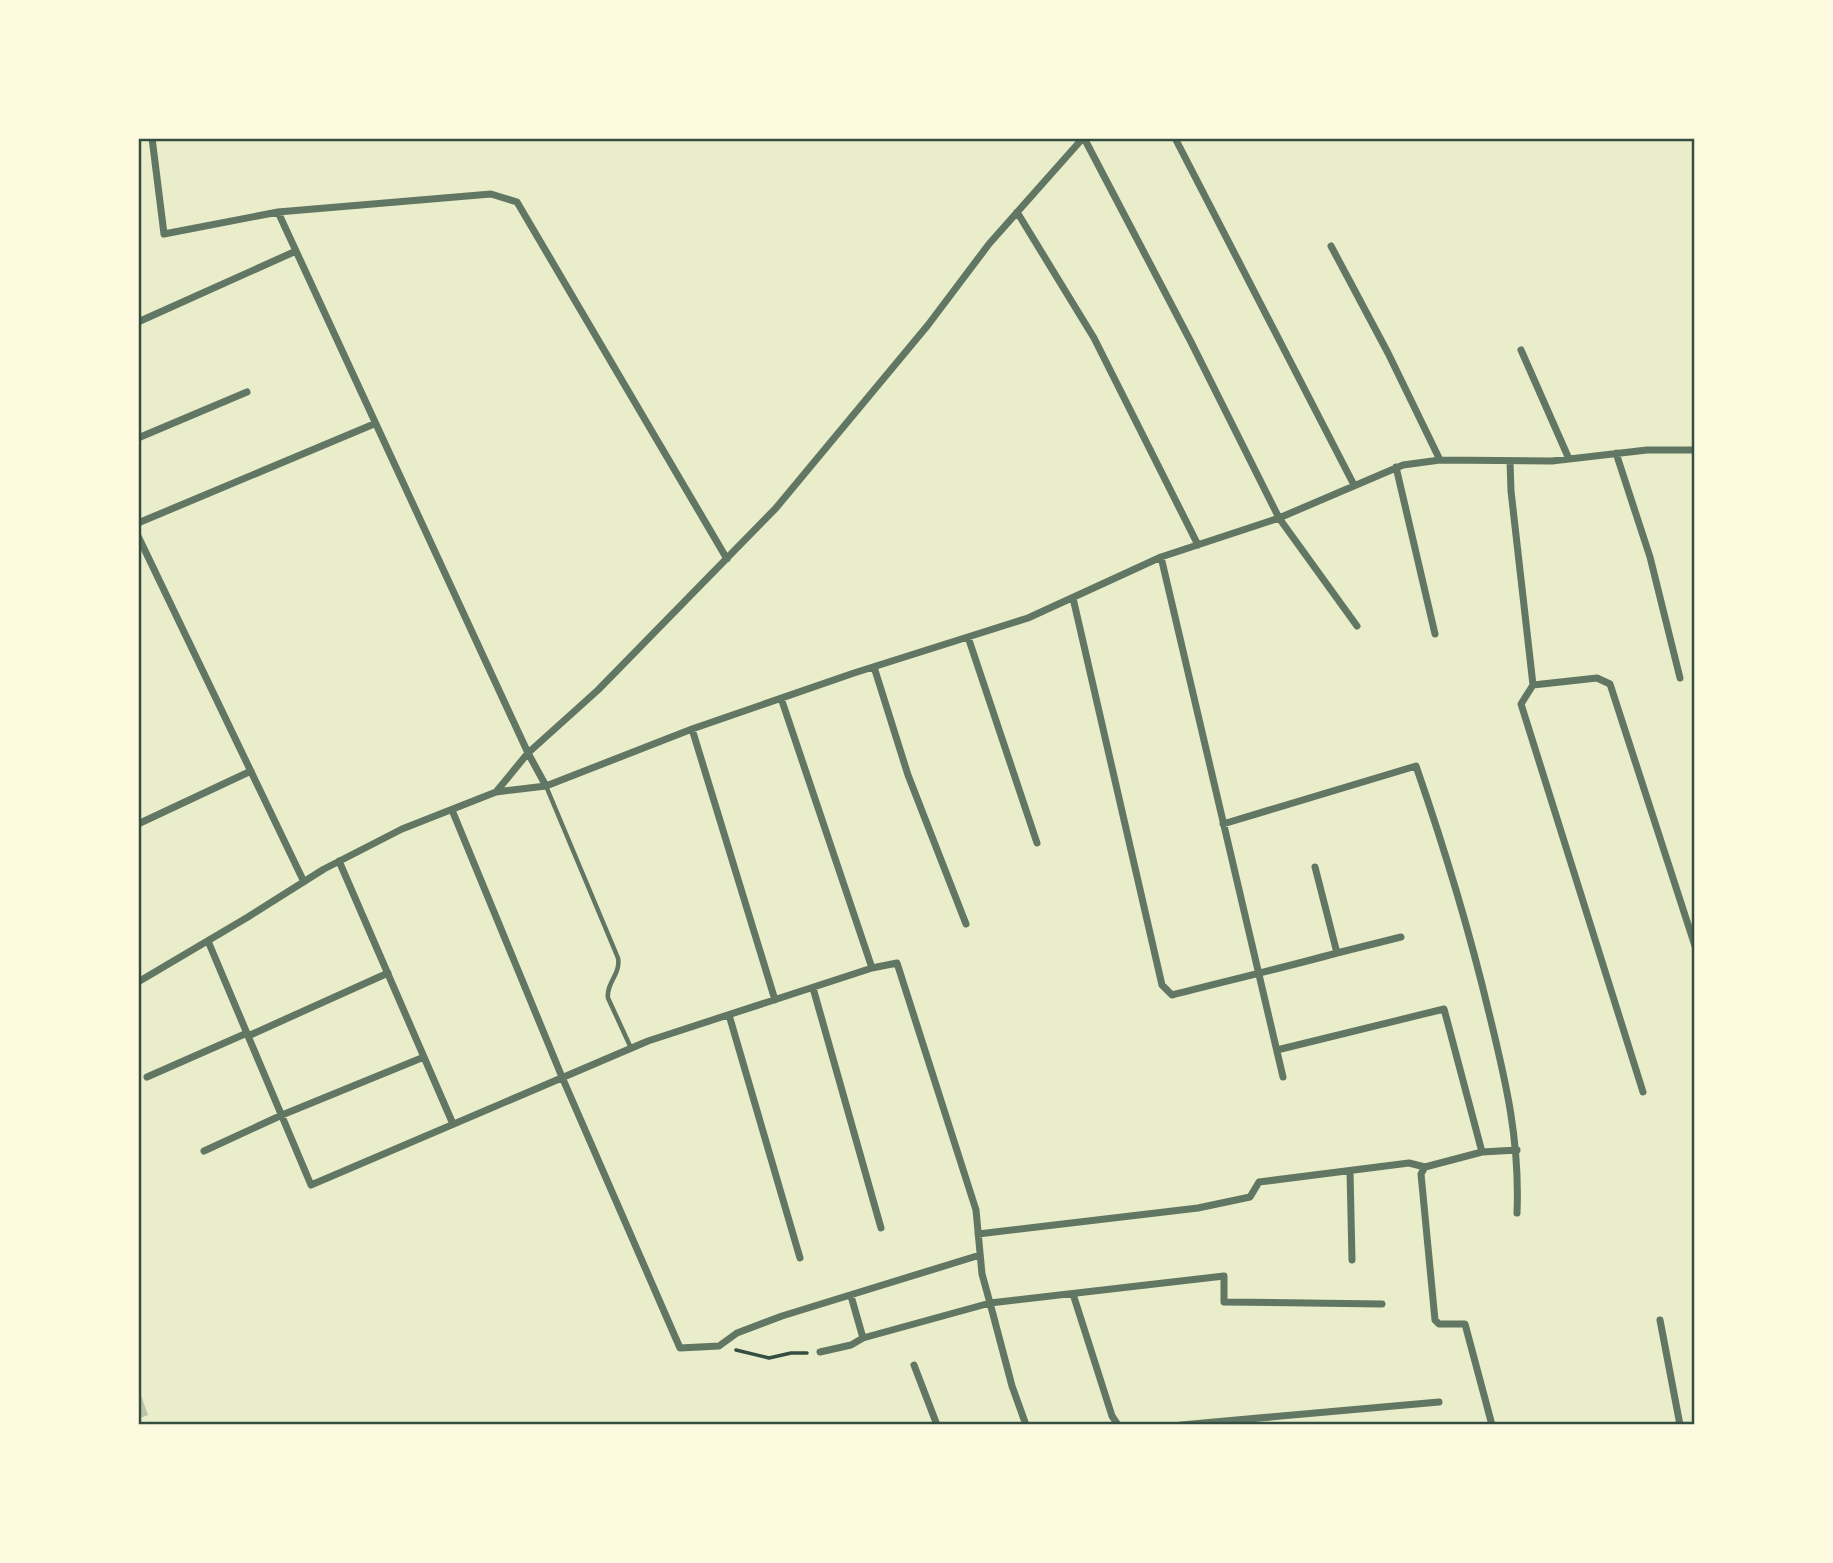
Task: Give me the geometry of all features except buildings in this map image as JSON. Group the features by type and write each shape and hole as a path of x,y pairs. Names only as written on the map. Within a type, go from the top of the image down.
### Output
{"street":[{"path":"152,138 164,234 278,212 491,194 517,202 727,559"},
{"path":"496,792 528,753 598,690 776,508 928,324 989,244 1083,138 1191,342 1279,518 1357,626"},
{"path":"1175,138 1354,485"},
{"path":"278,212 374,424 546,786"},
{"path":"1017,212 1094,338 1198,545"},
{"path":"1331,246 1388,353 1440,460"},
{"path":"138,322 296,251"},
{"path":"1521,350 1569,459"},
{"path":"138,438 247,392"},
{"path":"138,523 374,424"},
{"path":"138,982 339,861 402,829 496,792 546,786 692,729 1028,618 1161,557 1279,518 1396,467 1440,460 1569,459 1647,450 1695,450"},
{"path":"1616,453 1650,557 1680,678"},
{"path":"1510,461 1533,685 1521,704 1643,1092"},
{"path":"1396,467 1435,634"},
{"path":"138,536 304,882"},
{"path":"1161,557 1283,1077"},
{"path":"1073,598 1162,985 1172,995 1401,937"},
{"path":"968,638 1037,843"},
{"path":"874,667 908,775 967,924"},
{"path":"1533,685 1597,678 1610,684 1695,946"},
{"path":"781,698 872,968"},
{"path":"692,729 775,1000"},
{"path":"1223,824 1416,766 1441,837 1472,943 1511,1107 1519,1173 1517,1213"},
{"path":"138,824 251,771"},
{"path":"452,810 562,1077 680,1348 719,1346 737,1333 782,1316 980,1255"},
{"path":"339,861 453,1124"},
{"path":"1315,867 1337,953"},
{"path":"208,942 312,1185 631,1048 872,968 897,963 976,1210 980,1255 990,1303 1012,1386 1026,1425"},
{"path":"147,1077 388,973"},
{"path":"813,988 881,1228"},
{"path":"1277,1050 1444,1009 1482,1152"},
{"path":"729,1015 800,1258"},
{"path":"204,1151 282,1115 424,1058"},
{"path":"978,1234 1198,1208 1250,1197 1259,1182 1409,1163 1424,1167 1482,1152 1517,1150"},
{"path":"1424,1167 1421,1174 1435,1320 1439,1324 1465,1324 1492,1425"},
{"path":"1350,1171 1352,1260"},
{"path":"820,1352 990,1303 1223,1276 1224,1302 1382,1304"},
{"path":"1073,1294 1112,1416 1118,1425"},
{"path":"850,1296 863,1338"},
{"path":"1660,1320 1680,1425"},
{"path":"914,1365 937,1425"},
{"path":"1181,1425 1439,1402"}],"lane":[{"path":"546,786 618,958 618,973 607,990 607,998 631,1048"}],"path":[{"path":"719,1346 769,1358 791,1353 820,1352"}]}
